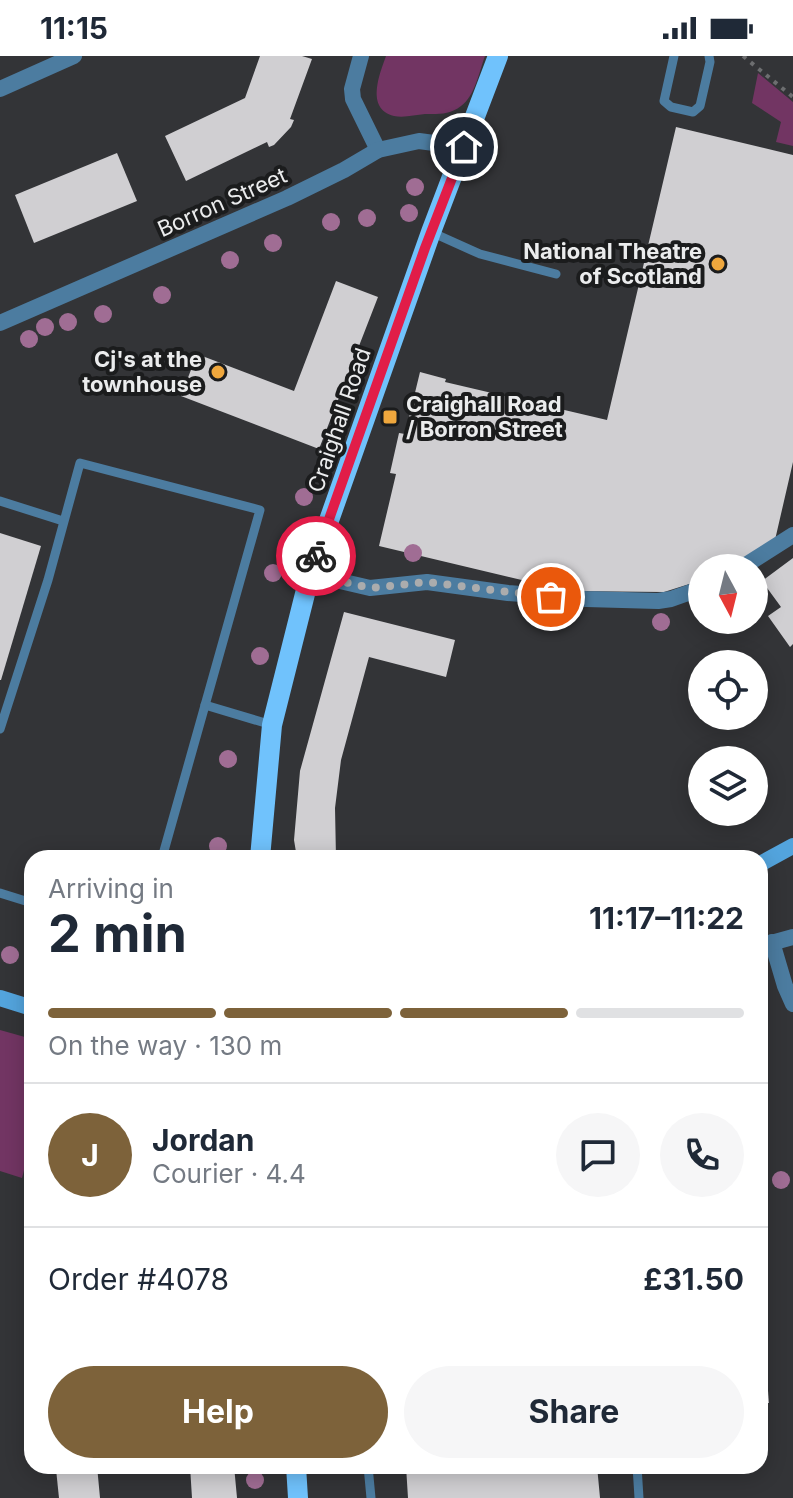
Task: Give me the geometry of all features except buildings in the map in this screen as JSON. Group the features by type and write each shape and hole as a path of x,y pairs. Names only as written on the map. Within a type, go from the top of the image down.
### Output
{"main road":[{"name":"Craighall Road","path":"261,850 272,725 310,574 431,232 498,56"},
{"path":"296,1474 298,1498"}],"street":[{"path":"0,89 74,56"},
{"path":"361,56 352,89 353,99 378,150"},
{"name":"Borron Street","path":"0,323 287,198 378,150 419,141 464,147"},
{"path":"763,554 793,535"},
{"path":"310,574 370,588 427,582 586,599 658,601 688,593"},
{"path":"768,860 793,846"},
{"path":"768,943 793,937"},
{"path":"768,948 793,1004"},
{"path":"0,998 24,1006"}],"lane":[{"path":"674,56 664,101 671,107 693,112 700,106 709,56"},
{"path":"431,232 480,254 556,274"},
{"path":"0,729 48,580 80,463 260,510 164,850"},
{"path":"0,501 63,521"},
{"path":"205,705 272,725"},
{"path":"0,893 24,900"},
{"path":"369,1474 371,1498"},
{"path":"638,1474 639,1498"}],"path":[{"path":"743,56 793,97"}],"shaded area":[{"path":"386,56 485,56 473,90 461,106 444,113 402,117 385,112 377,98 378,81"},
{"path":"758,73 793,102 793,146 776,142 781,122 752,103"},
{"path":"0,1030 24,1037 24,1170 22,1178 0,1171"}],"way so far":[{"path":"316,556 310,574 350,585 379,588 427,582 551,597"}],"place":[{"name":"National Theatre of Scotland","path":"718,264"},
{"name":"Cj's at the townhouse","path":"218,372"},
{"name":"Craighall Road / Borron Street","path":"390,417"}],"route":[{"path":"316,556 464,147"}]}
